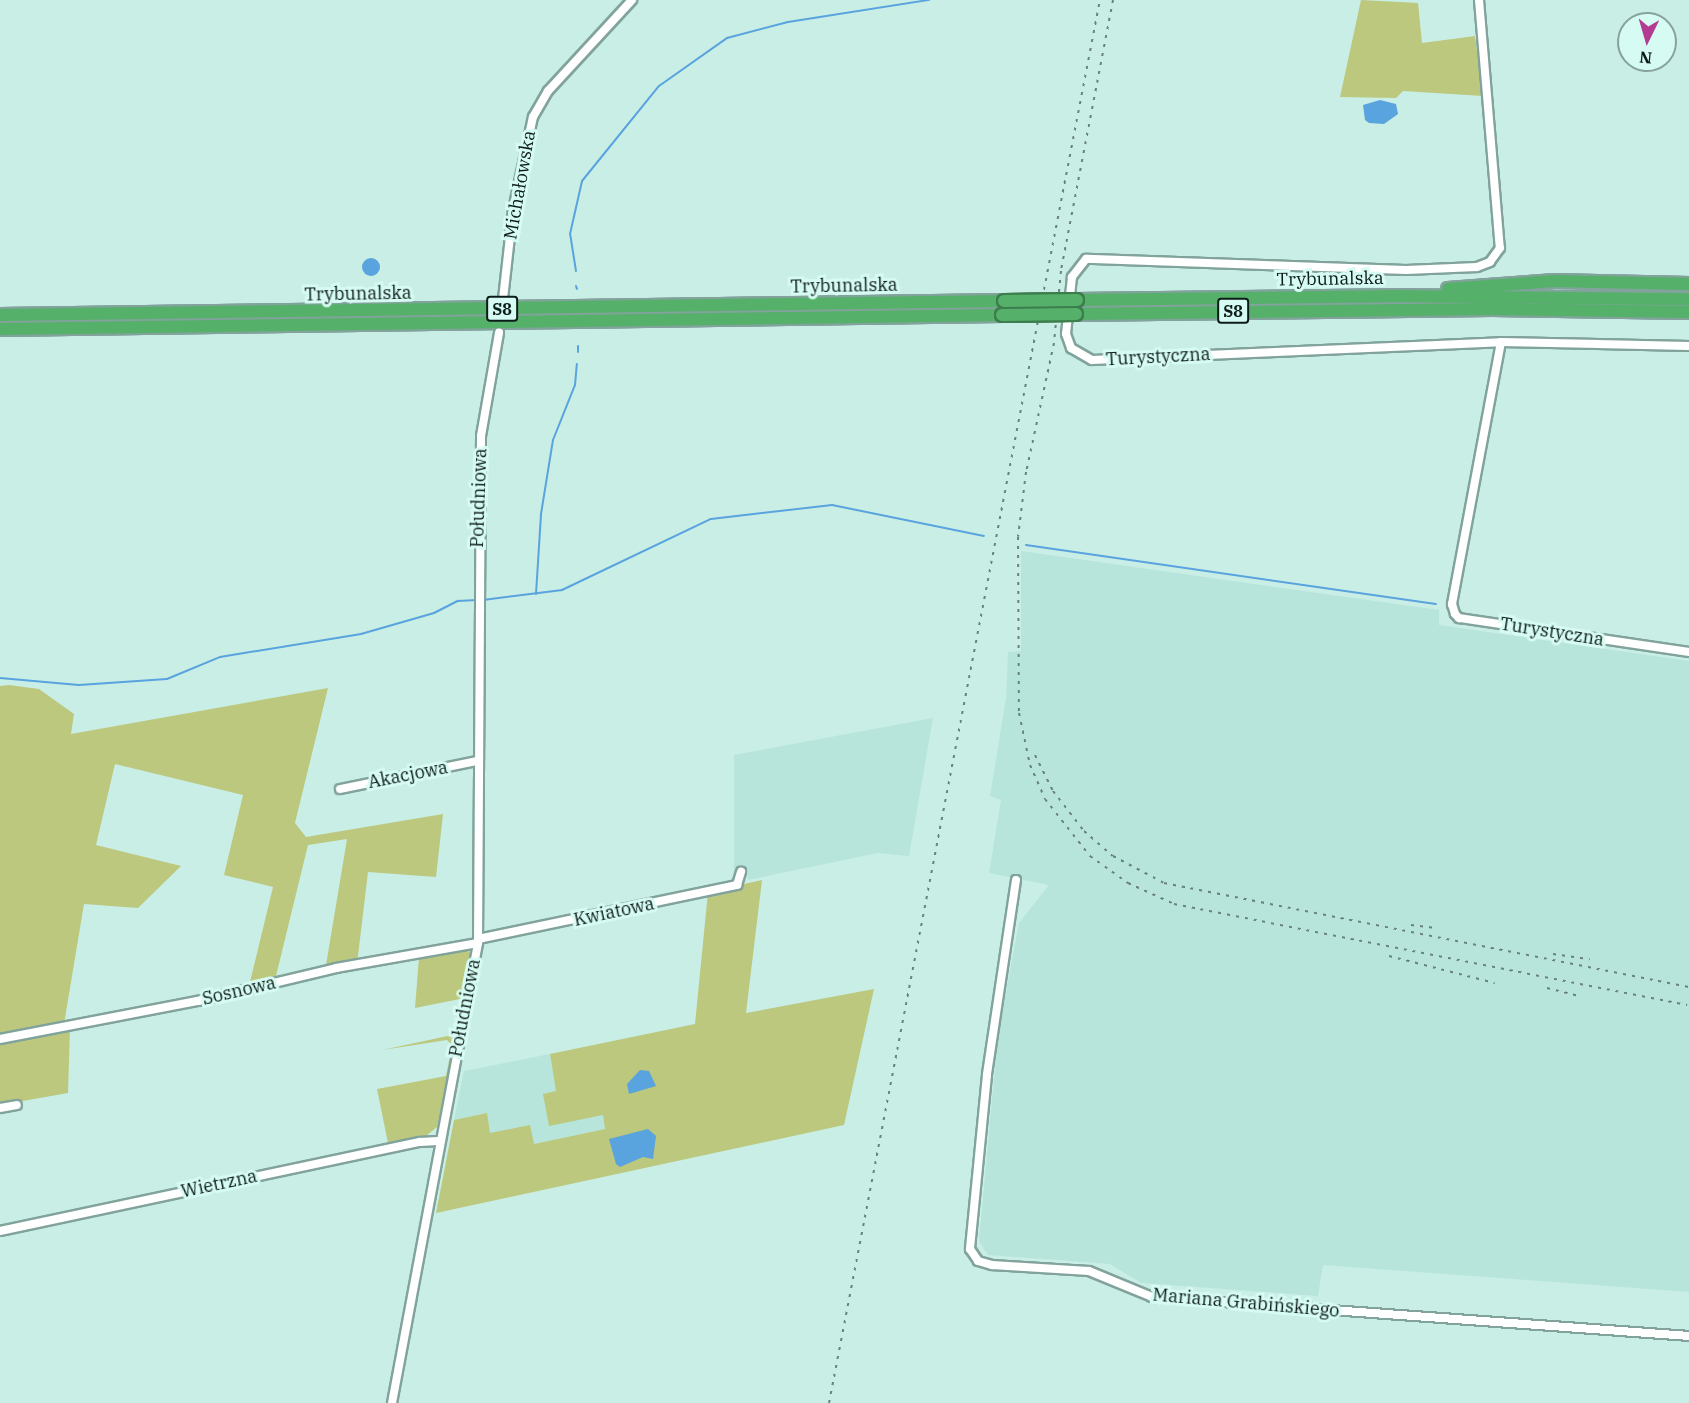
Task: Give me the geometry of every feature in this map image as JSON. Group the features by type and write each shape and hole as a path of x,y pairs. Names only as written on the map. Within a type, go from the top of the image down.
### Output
{"highway":[{"path":"1387,296 1537,282 1689,284"},
{"name":"Trybunalska","path":"0,315 1387,296 1689,298"},
{"name":"Trybunalska","path":"0,329 1469,309 1689,312"}],"street":[{"name":"Michałowska","path":"503,299 513,210 533,117 548,91 632,0"},
{"name":"Turystyczna","path":"1479,0 1500,248 1490,262 1477,267 1406,270 1091,258 1082,261 1072,277 1066,334 1076,355 1092,360 1501,342 1452,604 1455,614 1459,618 1689,652"},
{"name":"Południowa","path":"392,1403 438,1141 478,941 478,592 481,436 499,333"},
{"path":"1501,342 1689,346"},
{"name":"Akacjowa","path":"340,789 477,761"},
{"name":"Kwiatowa","path":"478,941 737,885 741,872"},
{"name":"Mariana Grabińskiego","path":"1016,880 987,1075 970,1249 978,1261 1089,1271 1152,1298 1689,1336"},
{"name":"Sosnowa","path":"0,1039 198,1000 336,968 478,941"},
{"path":"0,1108 17,1105"},
{"name":"Wietrzna","path":"0,1231 420,1142 438,1141"}],"shaded area":[{"path":"1021,551 1439,610 1439,625 1689,661 1689,1292 1323,1265 1318,1296 1141,1283 1110,1264 988,1255 979,1241 998,1035 1019,923 1049,885 989,873 1001,800 990,796 1006,698 1008,652 1021,651"},
{"path":"933,718 909,856 878,853 748,880 747,871 734,872 734,755"},
{"path":"550,1054 556,1091 603,1115 605,1129 534,1144 490,1133 486,1113 454,1120 464,1071"}],"green space":[{"path":"1361,0 1418,3 1422,43 1475,36 1483,96 1403,91 1396,98 1340,97"},
{"path":"0,686 39,689 74,714 71,734 328,688 295,823 306,837 443,814 436,877 368,872 357,964 331,969 326,965 347,839 308,845 275,980 249,986 273,887 224,875 243,795 115,764 96,845 181,866 138,908 84,904 64,1024 0,1036"},
{"path":"762,880 746,1013 874,989 844,1125 436,1213 454,1120 487,1113 490,1133 530,1125 534,1144 605,1129 603,1115 549,1126 543,1094 556,1091 550,1054 695,1024 708,892"},
{"path":"466,948 473,956 458,1029 454,1029 460,999 415,1008 419,957"},
{"path":"70,1028 68,1093 0,1105 0,1042"},
{"path":"457,1034 437,1127 426,1136 388,1143 377,1089 446,1076 452,1045 447,1040 382,1050"}],"water":[{"path":"1380,100 1396,104 1398,114 1384,124 1369,123 1365,120 1363,105"},
{"path":"371,258 377,261 380,267 377,273 371,276 365,273 362,267 365,261"},
{"path":"640,1070 649,1071 656,1086 629,1094 627,1084"},
{"path":"648,1129 656,1136 653,1159 643,1157 620,1167 616,1164 609,1139"}],"waterway":[{"path":"576,271 570,234 582,181 659,86 727,38 788,22 929,0"},
{"path":"578,346 578,352"},
{"path":"536,594 541,514 553,440 575,385 577,364"},
{"path":"483,600 562,590 711,519 832,505 984,536"},
{"path":"1026,545 1436,604"},
{"path":"0,678 79,685 167,679 220,657 361,634 434,613 458,601 477,600"}],"railway":[{"path":"829,1403 1100,0"},
{"path":"1113,0 1061,271 1054,343 1026,472 1018,537 1019,713 1030,765 1045,799 1090,856 1128,883 1174,904 1687,1005"},
{"path":"1035,755 1053,791 1084,831 1113,856 1164,883 1689,987"},
{"path":"1411,925 1436,928"},
{"path":"1553,954 1590,959"},
{"path":"1389,956 1495,983"},
{"path":"1547,988 1582,997"}]}
